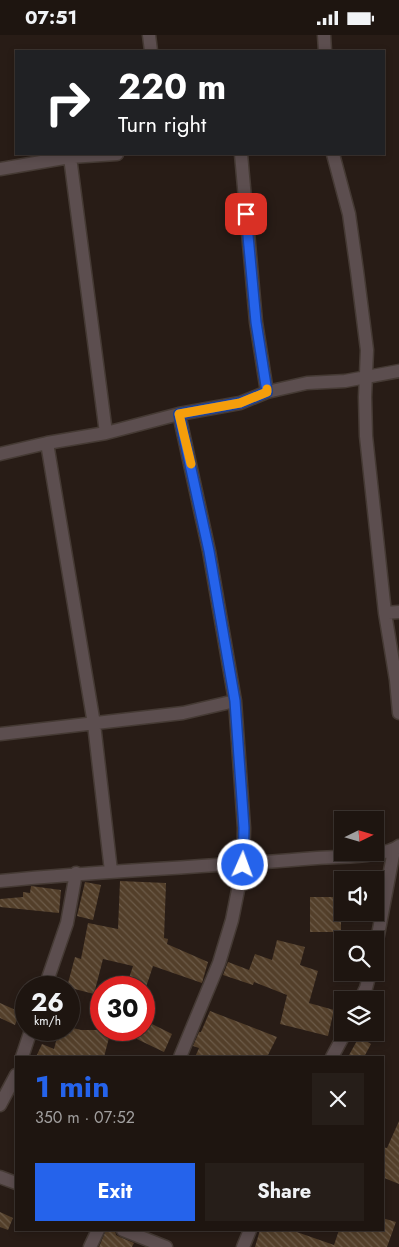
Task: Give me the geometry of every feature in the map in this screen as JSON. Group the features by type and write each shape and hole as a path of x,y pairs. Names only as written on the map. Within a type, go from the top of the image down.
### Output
{"street":[{"path":"149,35 151,50"},
{"path":"324,35 324,50"},
{"path":"0,169 70,157 101,155"},
{"path":"241,155 256,322 267,392"},
{"path":"333,155 349,213 358,271 367,350 366,437 385,613 396,680 399,713"},
{"path":"70,157 106,433"},
{"path":"0,454 47,443 106,433 179,414 240,403 267,392 307,383 345,381 399,371"},
{"path":"179,414 209,551 235,701 244,828 243,865 232,919 219,963 180,1056"},
{"path":"47,443 94,724 111,871"},
{"path":"385,613 399,611"},
{"path":"0,734 184,713 235,701"},
{"path":"0,881 76,873 243,865 367,854 397,848 379,931"},
{"path":"50,976 67,923 76,873"},
{"path":"22,1056 27,1041"},
{"path":"333,1056 341,1041"},
{"path":"0,1105 15,1077"},
{"path":"0,1177 15,1183"},
{"path":"90,1247 98,1231"},
{"path":"126,1231 166,1247"},
{"path":"243,1247 250,1231"}],"building":[{"path":"120,881 166,883 164,938 168,939 167,944 208,962 202,983 153,966 150,976 130,976 133,966 103,959 99,976 90,976 90,993 80,990 80,976 70,976 75,957 81,959 88,923 118,929"},
{"path":"85,882 101,885 93,920 77,916"},
{"path":"31,886 61,890 59,913 0,907 0,899 23,897 23,892 30,893"},
{"path":"310,897 334,897 334,921 341,921 341,931 310,932"},
{"path":"277,940 305,947 300,965 318,971 309,1003 334,1010 328,1036 280,1024 287,995 254,982 253,985 223,975 228,962 249,970 255,954 272,960"},
{"path":"0,1003 15,1010 15,1025 0,1018"},
{"path":"210,1011 277,1037 268,1056 195,1056 199,1048 193,1046 199,1032 201,1032"},
{"path":"155,1026 172,1034 164,1052 141,1041 155,1041"},
{"path":"80,1030 90,1030 90,1041 108,1041 104,1056 36,1056 42,1044 54,1049 56,1041 80,1041"},
{"path":"357,1041 366,1041 371,1044 365,1056 349,1056"},
{"path":"399,1121 399,1184 384,1178 384,1147 387,1148"},
{"path":"0,1212 13,1218 8,1230 0,1227"},
{"path":"384,1219 396,1222 387,1247 255,1247 260,1231 294,1231 334,1245 339,1231 384,1231"},
{"path":"106,1231 115,1231 116,1235 134,1243 132,1247 99,1247"}],"slow traffic":[{"path":"191,464 179,414 240,403 267,392 267,389"}],"route":[{"path":"243,865 244,828 235,701 209,551 179,414 240,403 267,392 264,362 256,322 246,214"}]}
